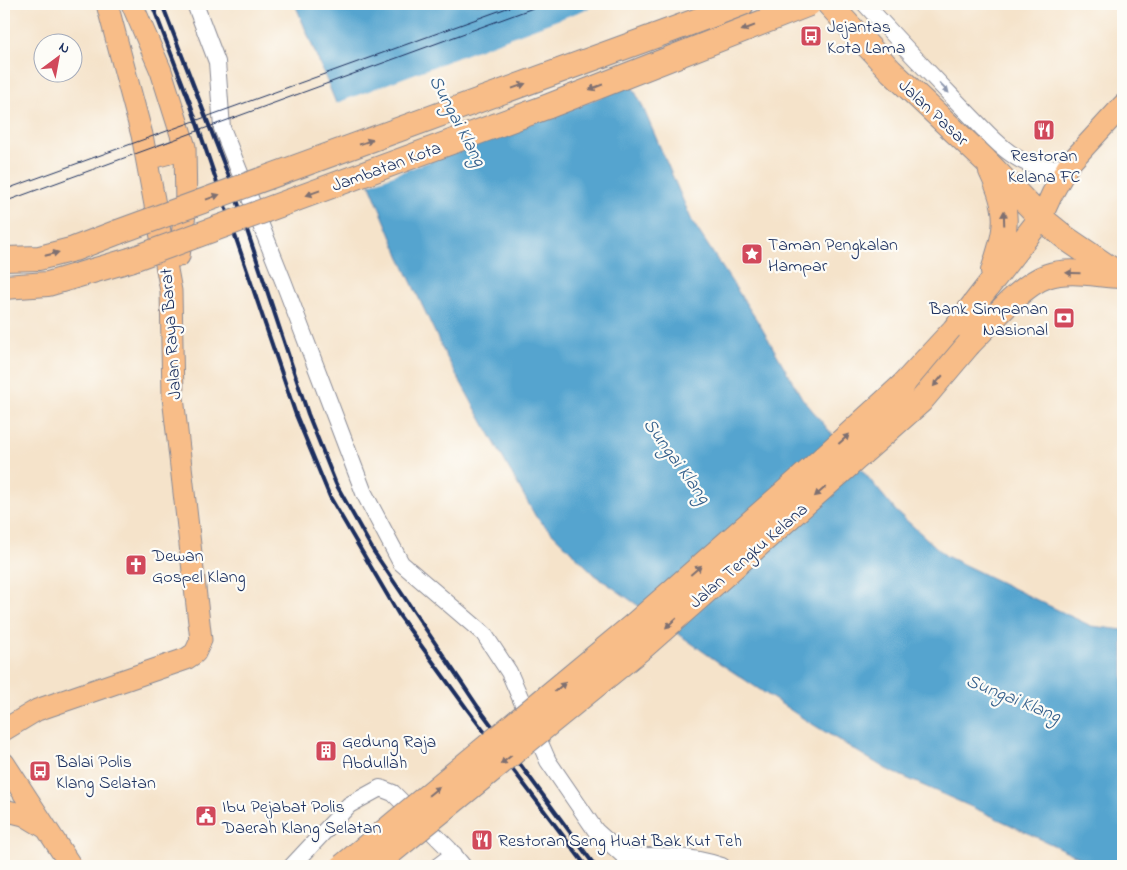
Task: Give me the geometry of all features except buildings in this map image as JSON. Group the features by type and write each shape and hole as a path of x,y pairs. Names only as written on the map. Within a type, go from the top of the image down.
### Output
{"highway":[{"name":"Jambatan Kota","path":"4,259 39,258 74,249 742,4"},
{"name":"Jambatan Kota","path":"4,287 48,284 130,260 539,109 809,4"},
{"name":"Jalan Pasar","path":"829,4 891,71 985,160 1041,218 1066,239 1122,276"},
{"path":"980,297 992,273 1002,243 1006,218 1000,190 985,160"},
{"name":"Jalan Tengku Kelana","path":"374,866 643,648 916,407 962,337 980,297 1041,218"},
{"name":"Jalan Tengku Kelana","path":"343,866 635,624 807,473 903,385 1032,283 1048,276 1079,273 1122,276"}],"main road":[{"name":"Jalan Raya Barat","path":"77,696 186,659 195,653 201,640 174,396 171,290 138,114 107,4"},
{"path":"132,4 161,71 186,147 186,207 177,266 171,290"},
{"path":"1041,218 1069,164 1123,105"},
{"path":"147,159 186,147"},
{"path":"4,711 77,696"},
{"path":"4,730 37,710 77,696"},
{"path":"4,763 71,866"},
{"path":"4,810 24,815 46,828"}],"street":[{"path":"195,4 217,62 222,128 284,283 364,493 401,562 484,634 509,672 548,762 596,831 625,857 668,855 706,861 722,866"},
{"path":"865,4 988,134 1014,155 1028,164 1042,168 1055,169 1069,164"},
{"path":"4,295 48,284"},
{"path":"292,866 348,805 380,788 393,793 459,860 438,866"}],"water":[{"name":"Sungai Klang","path":"295,4 588,4 641,103 692,221 760,325 802,398 896,511 946,556 1091,626 1123,630 1123,866 1098,866 886,769 804,719 718,662 595,575 536,517 446,356 401,260"}],"pier":[{"path":"592,7 634,84 367,185 334,104"}],"tram line":[{"path":"4,190 518,4"},
{"path":"4,202 544,4"}],"railway":[{"path":"152,4 190,103 296,415 330,497 399,615 467,709 586,866"},
{"path":"162,4 231,182 308,414 336,484 374,552 478,707 595,866"}],"place":[{"name":"Jejantas Kota Lama","path":"811,36"},
{"name":"Restoran Kelana FC","path":"1044,130"},
{"name":"Taman Pengkalan Hampar","path":"752,254"},
{"name":"Bank Simpanan Nasional","path":"1064,318"},
{"name":"Dewan Gospel Klang","path":"136,565"},
{"name":"Gedung Raja Abdullah","path":"326,751"},
{"name":"Balai Polis Klang Selatan","path":"40,771"},
{"name":"Ibu Pejabat Polis Daerah Klang Selatan","path":"206,816"},
{"name":"Restoran Seng Huat Bak Kut Teh","path":"482,840"}]}
